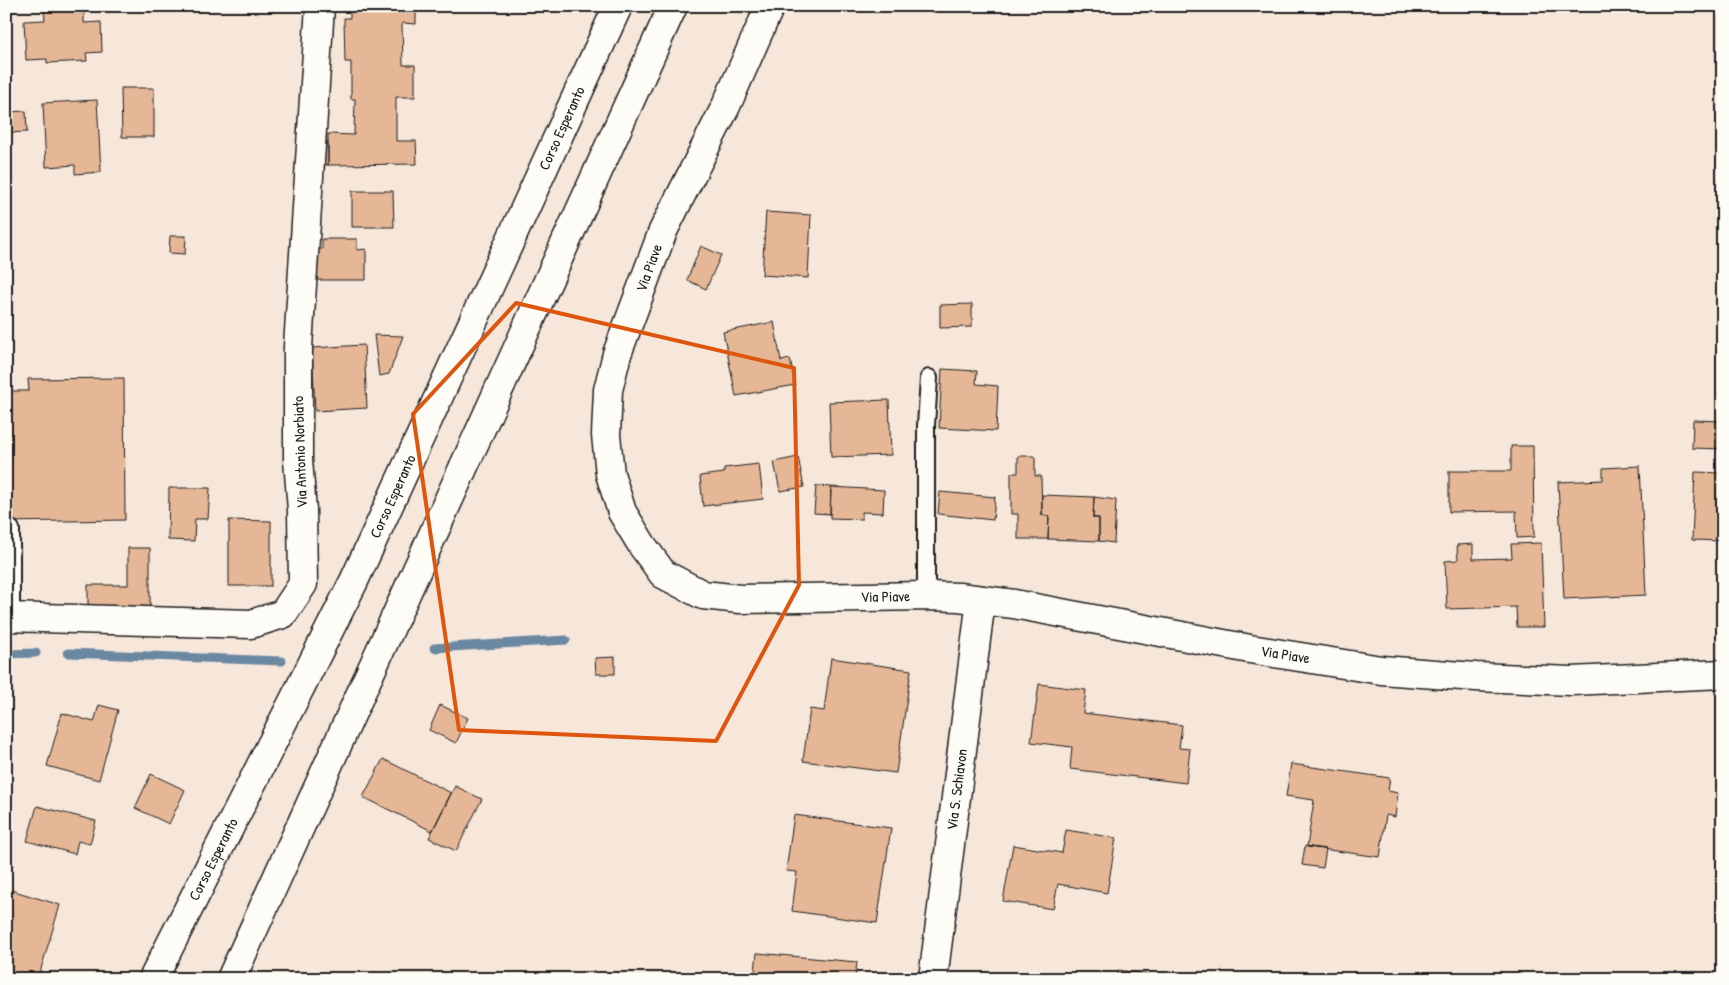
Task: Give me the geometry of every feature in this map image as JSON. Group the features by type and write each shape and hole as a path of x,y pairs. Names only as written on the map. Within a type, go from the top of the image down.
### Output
{"main road":[{"name":"Via Antonio Norbiato","path":"9,617 251,624 283,614 303,584 302,510 298,460 298,347 320,6"},
{"name":"Corso Esperanto","path":"155,973 354,581 618,6"},
{"path":"231,979 673,6"},
{"name":"Via Piave","path":"770,6 726,106 663,231 617,354 608,390 606,435 610,474 622,512 642,545 663,574 703,595 740,599 926,596 959,597 1014,604 1250,649 1381,670 1571,681 1723,674"},
{"name":"Via S. Schiavon","path":"933,979 981,600"}],"lane":[{"path":"926,596 926,426 929,378"},
{"path":"9,617 11,529"}],"highlighted area":[{"path":"516,303 794,368 799,585 716,741 459,730 413,414"}],"building":[{"path":"350,6 416,6 416,24 402,23 403,65 415,65 415,97 396,97 396,141 416,141 417,164 328,165 328,134 354,135 355,99 351,99 351,62 345,62 344,18 350,18"},
{"path":"84,9 84,23 101,22 102,52 86,53 87,61 47,63 47,59 26,60 24,21 45,20 44,11"},
{"path":"121,88 154,88 154,137 122,137"},
{"path":"97,100 101,172 75,174 75,165 46,167 43,103"},
{"path":"26,111 27,132 6,133 6,112"},
{"path":"316,141 328,142 328,165 316,165"},
{"path":"352,191 393,191 394,227 352,227"},
{"path":"766,212 811,215 808,278 762,275"},
{"path":"170,236 186,236 185,254 169,253"},
{"path":"322,239 357,239 357,250 366,249 366,280 313,280 314,249 322,249"},
{"path":"701,246 721,255 706,289 687,280"},
{"path":"972,304 972,327 940,328 940,305"},
{"path":"774,322 781,361 790,359 795,385 736,396 723,332"},
{"path":"374,335 403,336 389,374 379,376"},
{"path":"364,345 367,408 315,411 312,348"},
{"path":"942,369 977,371 976,384 998,386 996,431 939,428"},
{"path":"124,378 125,520 6,522 6,391 29,391 28,379"},
{"path":"889,400 891,455 831,457 829,402"},
{"path":"1693,420 1723,421 1723,449 1692,448"},
{"path":"1511,446 1533,446 1534,537 1517,538 1516,511 1449,512 1449,471 1511,471"},
{"path":"1018,456 1035,456 1035,476 1041,476 1042,515 1049,516 1048,539 1018,539 1018,514 1011,514 1011,473 1018,473"},
{"path":"798,457 804,487 780,491 774,462"},
{"path":"759,464 763,499 703,506 700,476 724,473 724,468"},
{"path":"1640,466 1646,595 1564,599 1558,482 1603,480 1603,468"},
{"path":"1695,472 1723,473 1723,541 1692,540"},
{"path":"816,486 831,487 830,514 814,513"},
{"path":"831,487 884,490 883,513 862,512 862,519 830,518"},
{"path":"169,488 210,488 208,519 195,519 194,541 168,540"},
{"path":"940,492 995,497 993,520 938,514"},
{"path":"1042,495 1094,497 1093,518 1099,518 1099,541 1048,539 1049,516 1042,515"},
{"path":"1094,497 1116,500 1114,543 1099,541 1099,518 1093,518"},
{"path":"229,520 271,521 271,586 229,586"},
{"path":"1541,543 1544,627 1517,627 1516,607 1447,609 1445,561 1458,560 1457,545 1473,544 1473,559 1512,558 1511,544"},
{"path":"128,548 150,548 150,610 88,610 88,585 128,585"},
{"path":"615,657 615,674 596,674 595,658"},
{"path":"831,658 911,670 896,773 803,761 810,709 824,711"},
{"path":"1039,684 1086,690 1083,713 1182,725 1179,748 1190,749 1186,783 1070,769 1072,747 1031,742"},
{"path":"99,705 118,710 99,780 47,766 62,713 94,722"},
{"path":"440,705 468,718 456,743 429,730"},
{"path":"383,759 451,793 432,831 363,797"},
{"path":"1291,764 1390,778 1388,791 1398,793 1395,817 1386,815 1380,857 1307,847 1314,800 1286,796"},
{"path":"151,774 185,790 169,824 135,808"},
{"path":"455,786 482,799 456,851 429,838"},
{"path":"37,806 96,821 90,844 78,841 75,854 27,841"},
{"path":"794,815 891,828 877,923 792,911 797,872 786,871"},
{"path":"1066,830 1116,838 1107,893 1058,884 1053,909 1003,901 1013,845 1062,853"},
{"path":"1305,846 1326,849 1323,868 1302,865"},
{"path":"11,890 60,905 38,979 6,979 6,904"},
{"path":"757,953 857,962 855,979 754,979"},
{"path":"1118,970 1162,977 1161,979 1117,979"},
{"path":"974,976 998,979 974,979"}],"waterway":[{"path":"434,648 566,640"},
{"path":"6,654 36,653"},
{"path":"68,653 282,661"}]}
